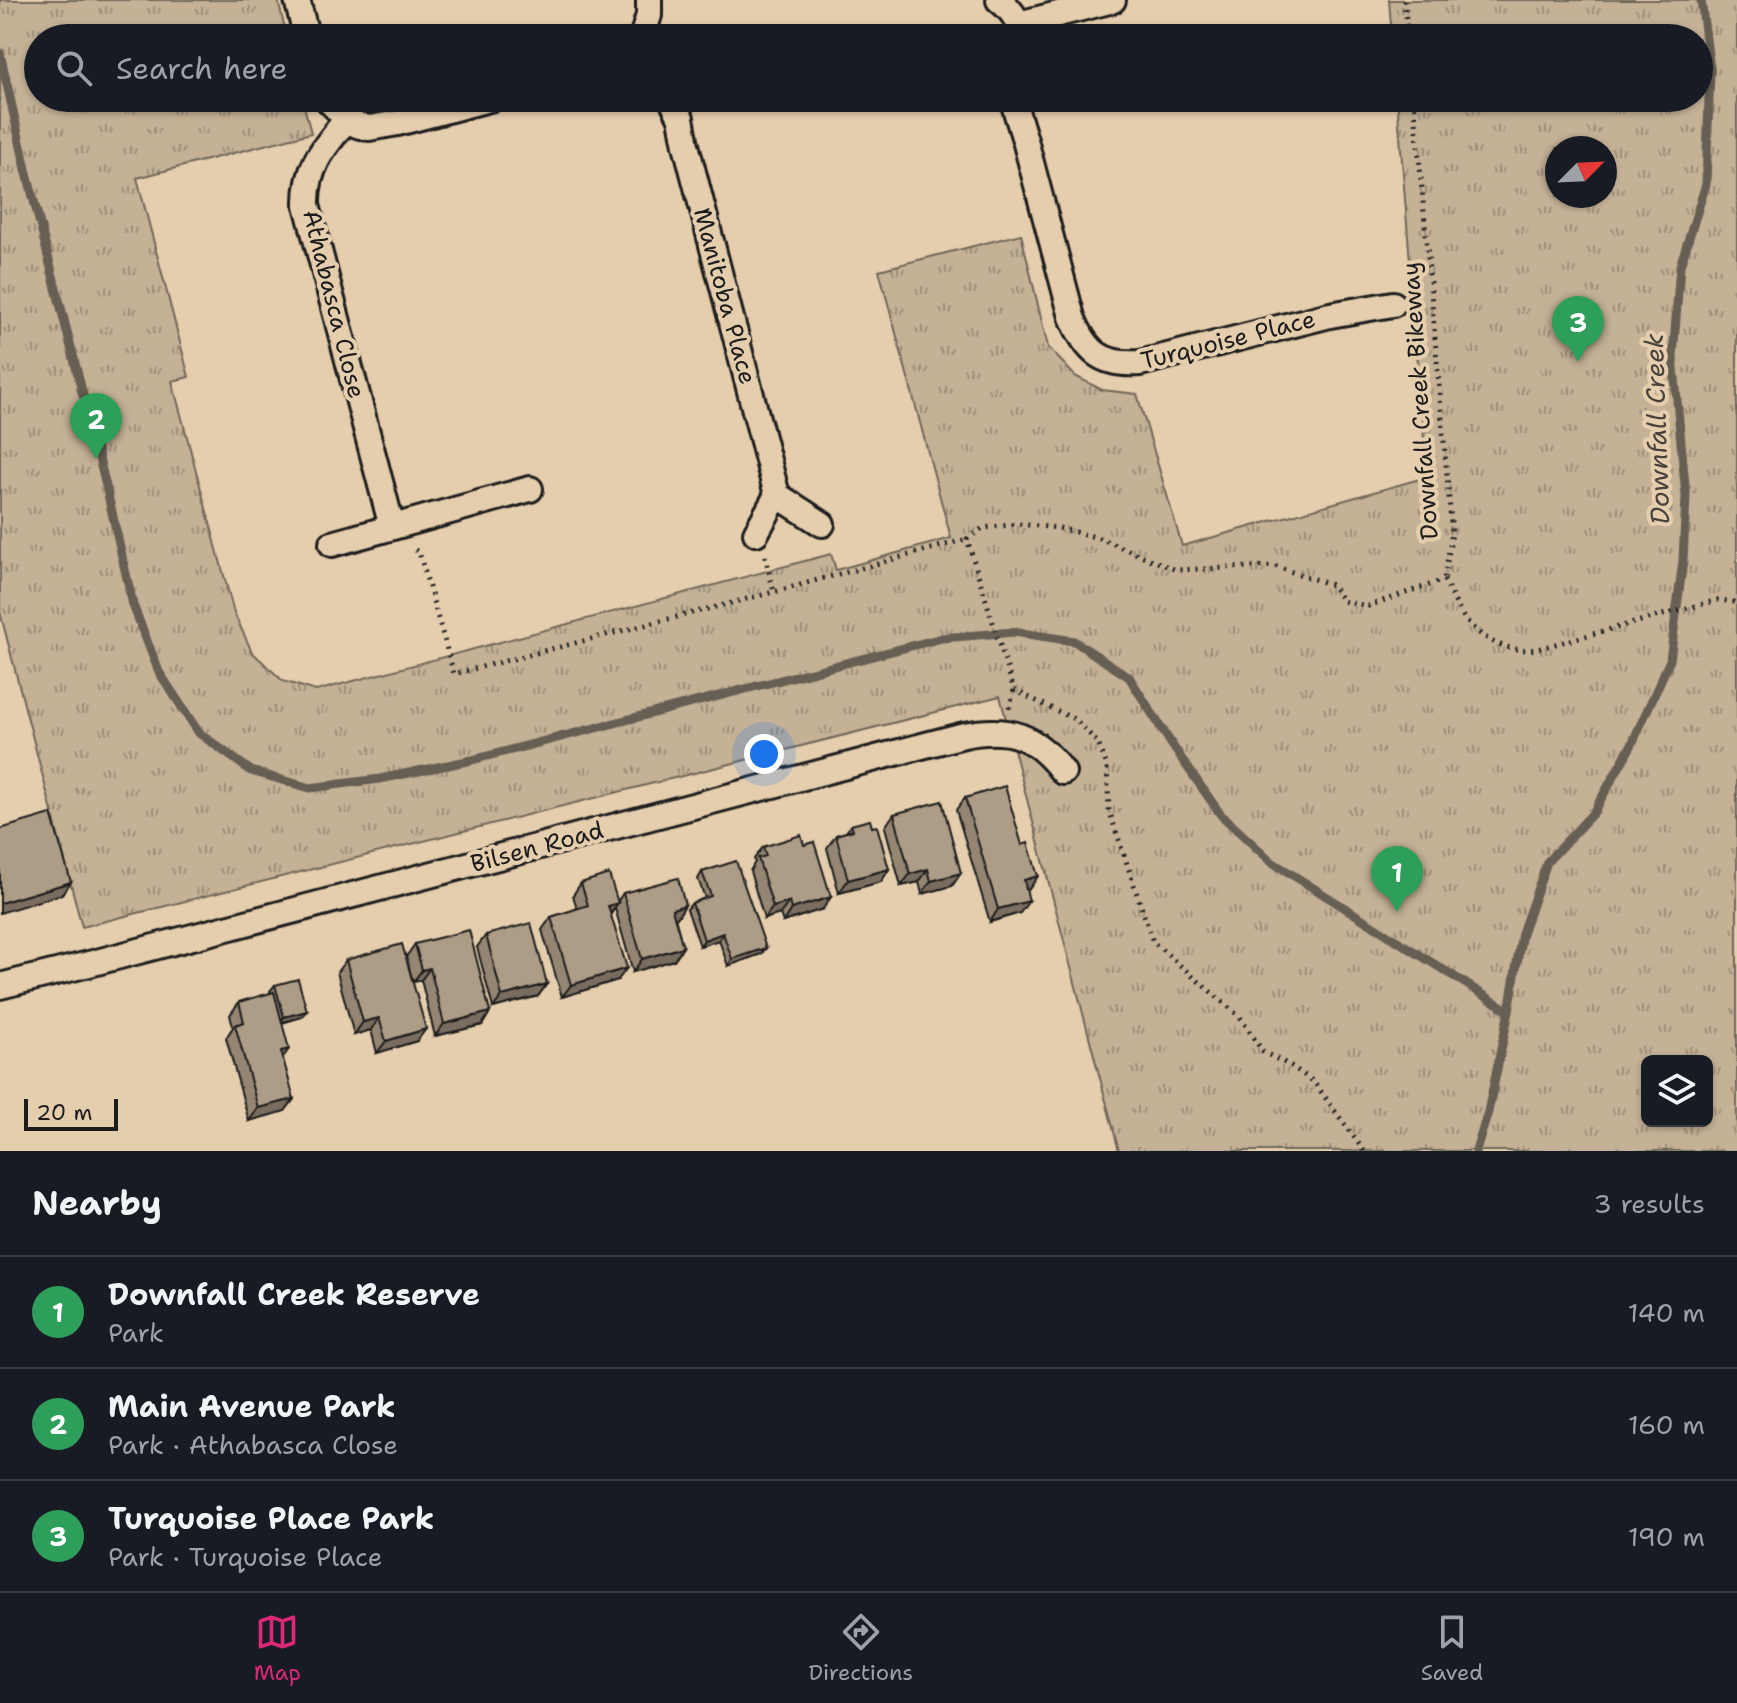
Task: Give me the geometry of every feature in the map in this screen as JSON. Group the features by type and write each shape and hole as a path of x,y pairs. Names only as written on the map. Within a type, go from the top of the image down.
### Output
{"street":[{"path":"297,0 303,24"},
{"path":"646,24 649,0"},
{"path":"999,0 1007,6 1016,24"},
{"path":"1040,24 1113,0"},
{"path":"338,112 357,125 369,128 439,112"},
{"name":"Manitoba Place","path":"678,112 777,495"},
{"name":"Turquoise Place","path":"1016,112 1072,317 1080,335 1102,358 1113,363 1140,363 1330,315 1393,304"},
{"name":"Athabasca Close","path":"347,119 310,173 306,189 307,205 392,527"},
{"path":"332,544 530,489"},
{"path":"756,533 777,495 822,524"},
{"name":"Bilsen Road","path":"0,986 986,730 1002,731 1037,744 1063,772"}],"path":[{"path":"1404,0 1407,24"},
{"name":"Downfall Creek Bikeway","path":"1415,112 1452,533 1444,580"},
{"path":"392,527 408,546 419,552 454,674 967,539 983,528 1018,524 1059,528 1099,538 1176,570 1274,566 1332,585 1343,601 1368,606 1444,580 1465,619 1484,637 1522,651 1718,600 1737,604"},
{"path":"756,533 774,592"},
{"path":"967,539 1014,690 1076,720 1098,743 1107,766 1109,810 1153,942 1240,1017 1263,1052 1314,1082 1364,1151"}],"green space":[{"path":"0,0 278,0 284,24 24,24 24,112 306,112 311,133 137,178 189,377 172,381 234,613 252,652 283,681 316,691 831,554 836,570 951,538 879,270 1021,234 1048,347 1075,376 1102,390 1137,394 1182,546 1427,477 1398,112 1713,112 1713,24 1391,24 1389,0 1737,0 1737,1151 1119,1151 1000,696 82,927 0,612"}],"building":[{"path":"1005,786 1022,845 1028,843 1038,876 1024,880 1029,901 998,909 965,798"},
{"path":"942,801 961,873 931,881 928,869 910,874 894,814"},
{"path":"51,814 71,882 0,903 0,829"},
{"path":"870,820 872,827 877,826 889,869 848,880 836,835 853,830 851,825"},
{"path":"801,835 804,845 814,842 831,897 791,909 789,902 773,907 758,858 766,856 763,847"},
{"path":"736,861 766,948 732,959 723,933 704,940 692,903 711,896 702,872"},
{"path":"609,874 618,903 608,906 627,968 571,985 551,917 588,905 581,883"},
{"path":"678,878 685,905 672,909 683,947 642,959 623,893"},
{"path":"531,923 547,984 502,996 486,935"},
{"path":"469,930 490,1012 444,1024 430,968 422,970 415,944"},
{"path":"402,944 426,1029 386,1041 379,1018 363,1022 346,960"},
{"path":"298,979 307,1011 284,1017 275,985"},
{"path":"274,992 289,1049 281,1051 294,1099 258,1108 235,1025 244,1022 239,1002"}],"waterway":[{"name":"Downfall Creek","path":"1701,0 1704,24"},
{"path":"0,53 133,605 159,672 199,733 251,771 310,788 380,779 472,760 942,638 1014,632 1074,641 1129,677 1221,815 1272,862 1509,1011"},
{"name":"Downfall Creek","path":"1476,1151 1488,1112 1522,933 1547,862 1593,813 1631,746 1670,660 1683,561 1686,496 1673,357 1680,266 1706,184 1709,112"}],"place":[{"name":"Turquoise Place Park","path":"1578,362"},
{"name":"Main Avenue Park","path":"96,459"},
{"name":"Downfall Creek Reserve","path":"1397,912"}]}
